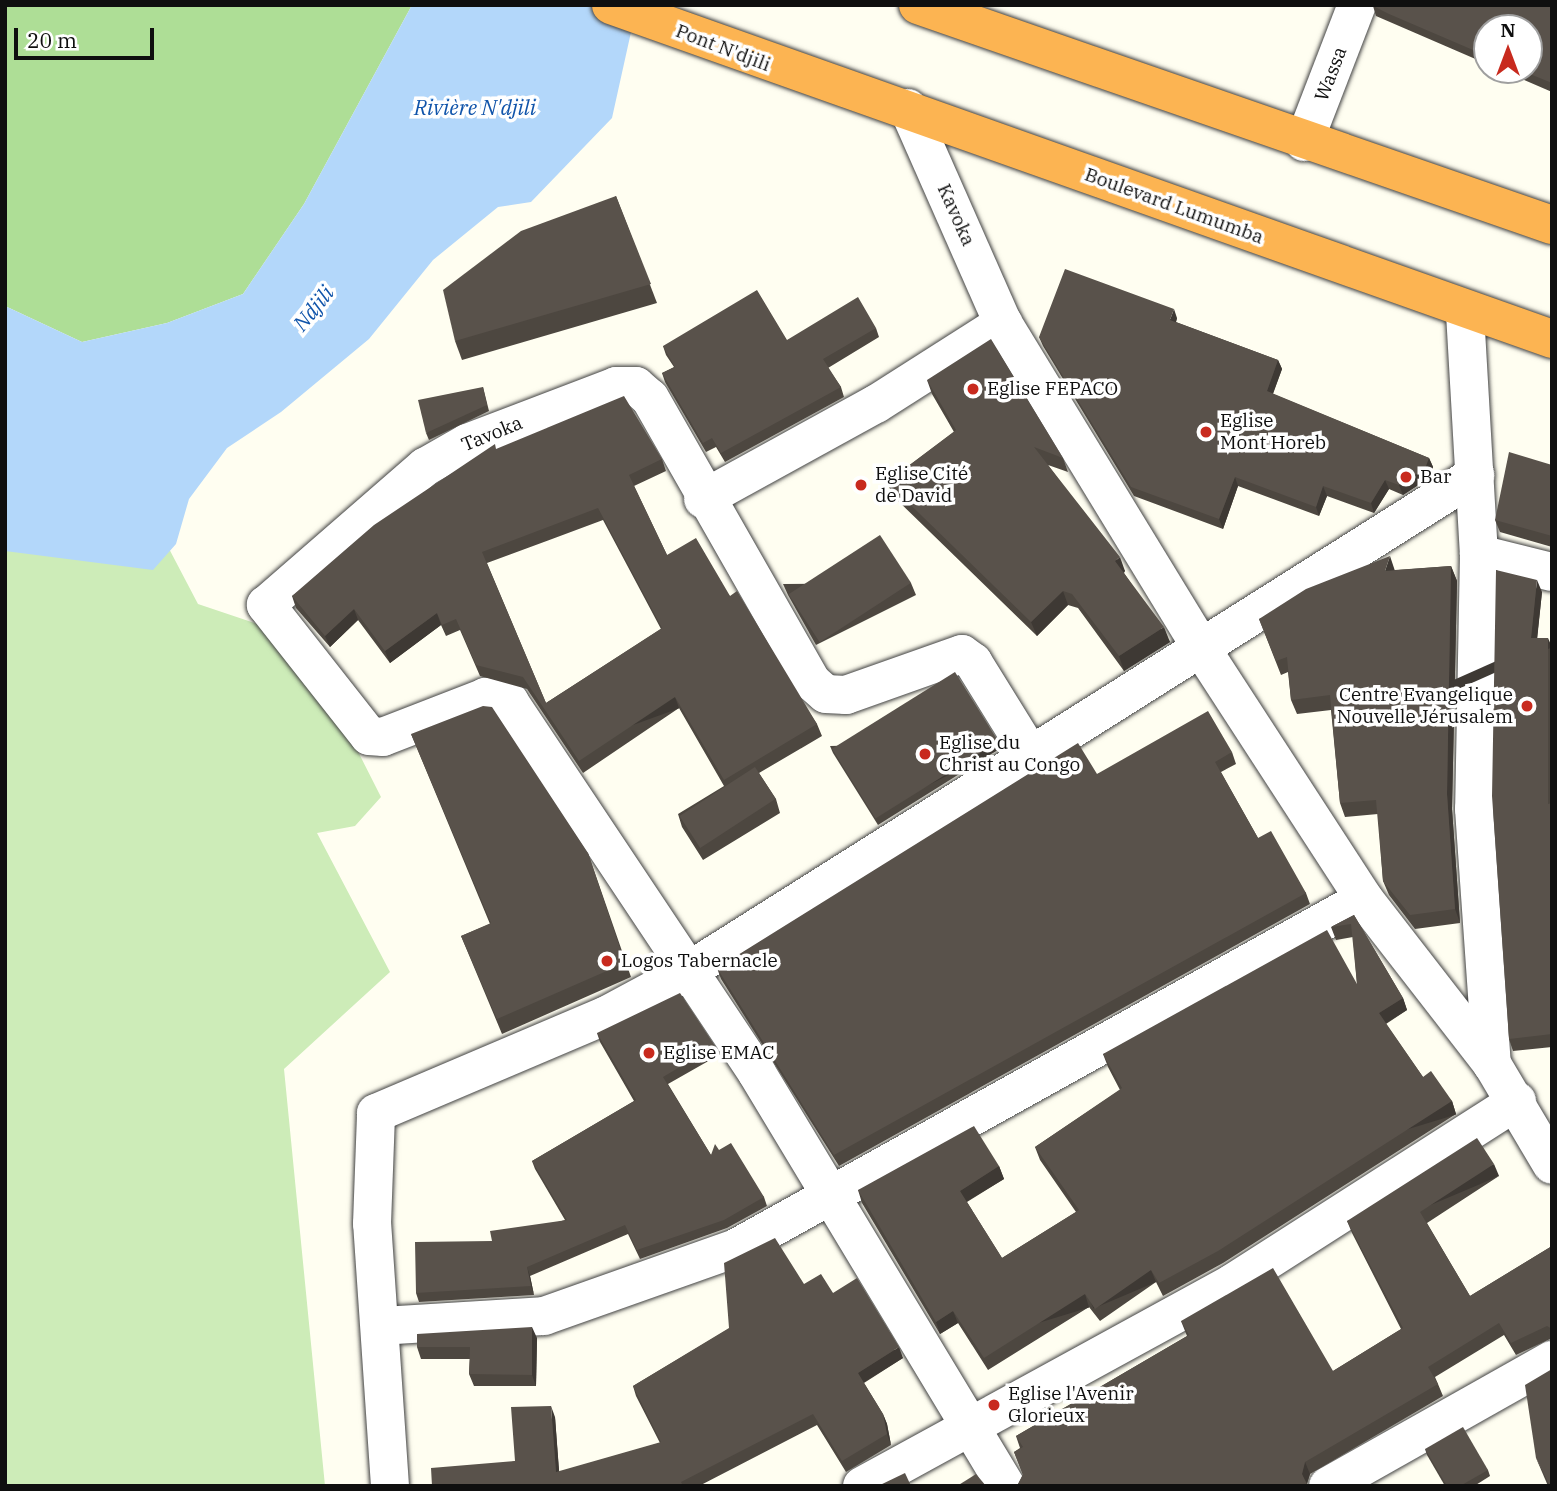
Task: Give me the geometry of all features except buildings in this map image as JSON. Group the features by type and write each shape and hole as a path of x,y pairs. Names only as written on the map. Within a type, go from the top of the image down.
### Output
{"highway":[{"name":"Pont N'djili","path":"611,5 795,75"},
{"path":"918,5 1304,142 1552,225"},
{"name":"Boulevard Lumumba","path":"795,75 908,107 1465,313 1552,339"}],"street":[{"name":"Wassa","path":"1304,142 1357,5"},
{"name":"Kavoka","path":"908,107 1003,323 1203,651 1364,899 1492,1064 1517,1101 1552,1165"},
{"path":"1465,313 1479,554 1474,809 1492,1064"},
{"path":"703,499 876,404 1003,323"},
{"name":"Tavoka","path":"687,972 510,702 486,697 383,737 369,736 266,605 425,467 467,443 616,386 636,386 650,398 703,499 811,682 826,694 846,695 962,654 974,662 1032,757"},
{"path":"390,1486 372,1224 376,1114 605,1016 687,972 1203,651 1304,580 1475,475"},
{"path":"1479,554 1552,572"},
{"path":"381,1326 544,1316 736,1248 1364,899"},
{"path":"687,972 757,1073 1006,1486"},
{"path":"862,1486 974,1430 1234,1282 1517,1101"},
{"path":"1328,1486 1552,1360"}],"green space":[{"path":"5,5 412,5 304,204 243,294 167,323 82,342 5,306"},
{"path":"144,501 198,604 269,628 341,718 381,797 355,826 317,833 390,972 284,1069 325,1486 5,1486 5,510"}],"water":[{"name":"Rivière N'djili","path":"412,5 637,5 612,118 531,202 498,207 433,260 369,339 281,412 227,448 189,499 176,544 153,570 5,551 5,306 82,342 167,323 243,294 304,204"}],"place":[{"name":"Eglise FEPACO","path":"973,389"},
{"name":"Eglise Mont Horeb","path":"1206,432"},
{"name":"Bar","path":"1406,477"},
{"name":"Eglise Cité de David","path":"861,485"},
{"name":"Centre Evangelique Nouvelle Jérusalem","path":"1527,706"},
{"name":"Eglise du Christ au Congo","path":"925,754"},
{"name":"Logos Tabernacle","path":"607,961"},
{"name":"Eglise EMAC","path":"649,1053"},
{"name":"Eglise l'Avenir Glorieux","path":"994,1405"}],"water label":[{"name":"Ndjili","path":"313,308"}]}
